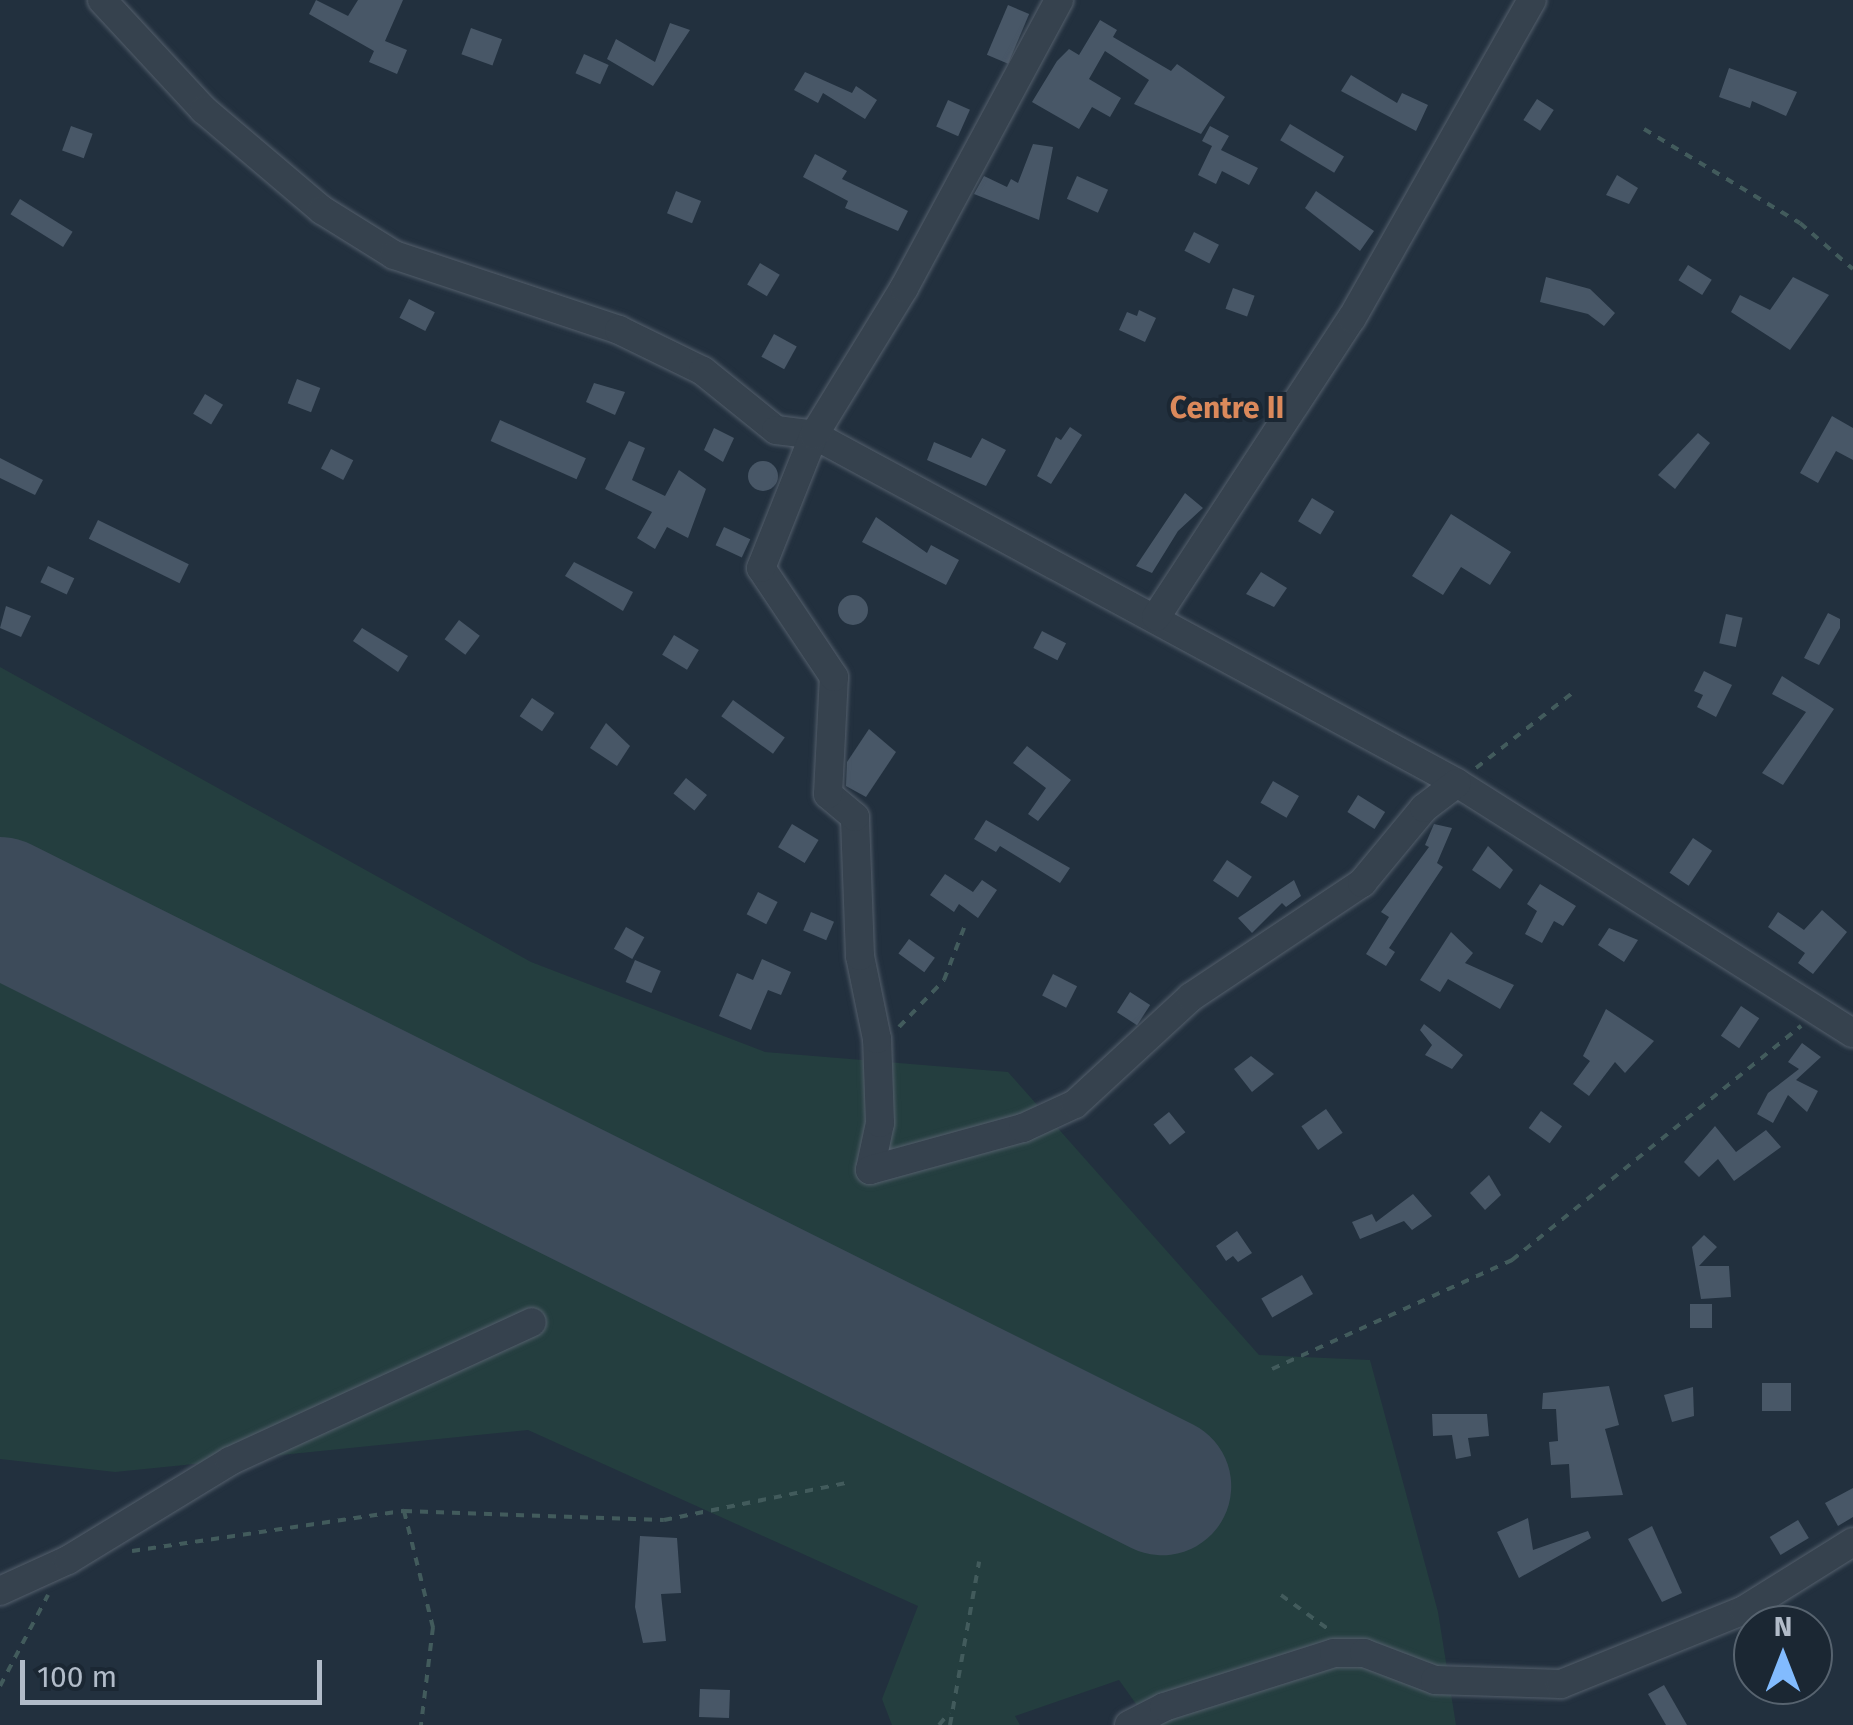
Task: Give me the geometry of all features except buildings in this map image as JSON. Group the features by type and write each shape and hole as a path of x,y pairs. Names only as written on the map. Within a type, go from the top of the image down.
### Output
{"street":[{"path":"102,0 204,110 322,210 394,255 620,330 703,371 776,430 814,435 1458,783 1853,1033"},
{"path":"1059,0 904,288 814,435 761,568 834,676 828,794 854,817 860,956 877,1039 880,1123 870,1170 1023,1128 1076,1104 1191,997 1362,883 1424,808 1458,783"},
{"path":"1156,617 1352,318 1532,0"},
{"path":"0,1590 68,1560 230,1461 532,1322"},
{"path":"1129,1725 1164,1707 1334,1653 1364,1653 1435,1680 1561,1684 1744,1610 1853,1542"}],"path":[{"path":"1644,129 1800,223 1853,269"},
{"path":"1458,783 1575,691"},
{"path":"877,1039 902,1025 944,980 964,928"},
{"path":"1272,1369 1512,1260 1821,1010"},
{"path":"124,1552 404,1511 664,1520 850,1482"},
{"path":"404,1511 433,1628 421,1725"},
{"path":"0,1686 68,1560"},
{"path":"950,1725 979,1562"},
{"path":"1281,1595 1364,1653"},
{"path":"939,1725 950,1711"}],"green space":[{"path":"0,667 531,962 765,1052 1008,1072 1259,1355 1370,1360 1438,1612 1456,1725 1151,1725 1119,1680 1015,1716 1020,1725 892,1725 882,1699 918,1606 528,1430 115,1472 0,1459"}],"runway":[{"path":"0,906 1162,1486"}],"district":[{"name":"Centre II","path":"1227,408"}]}
